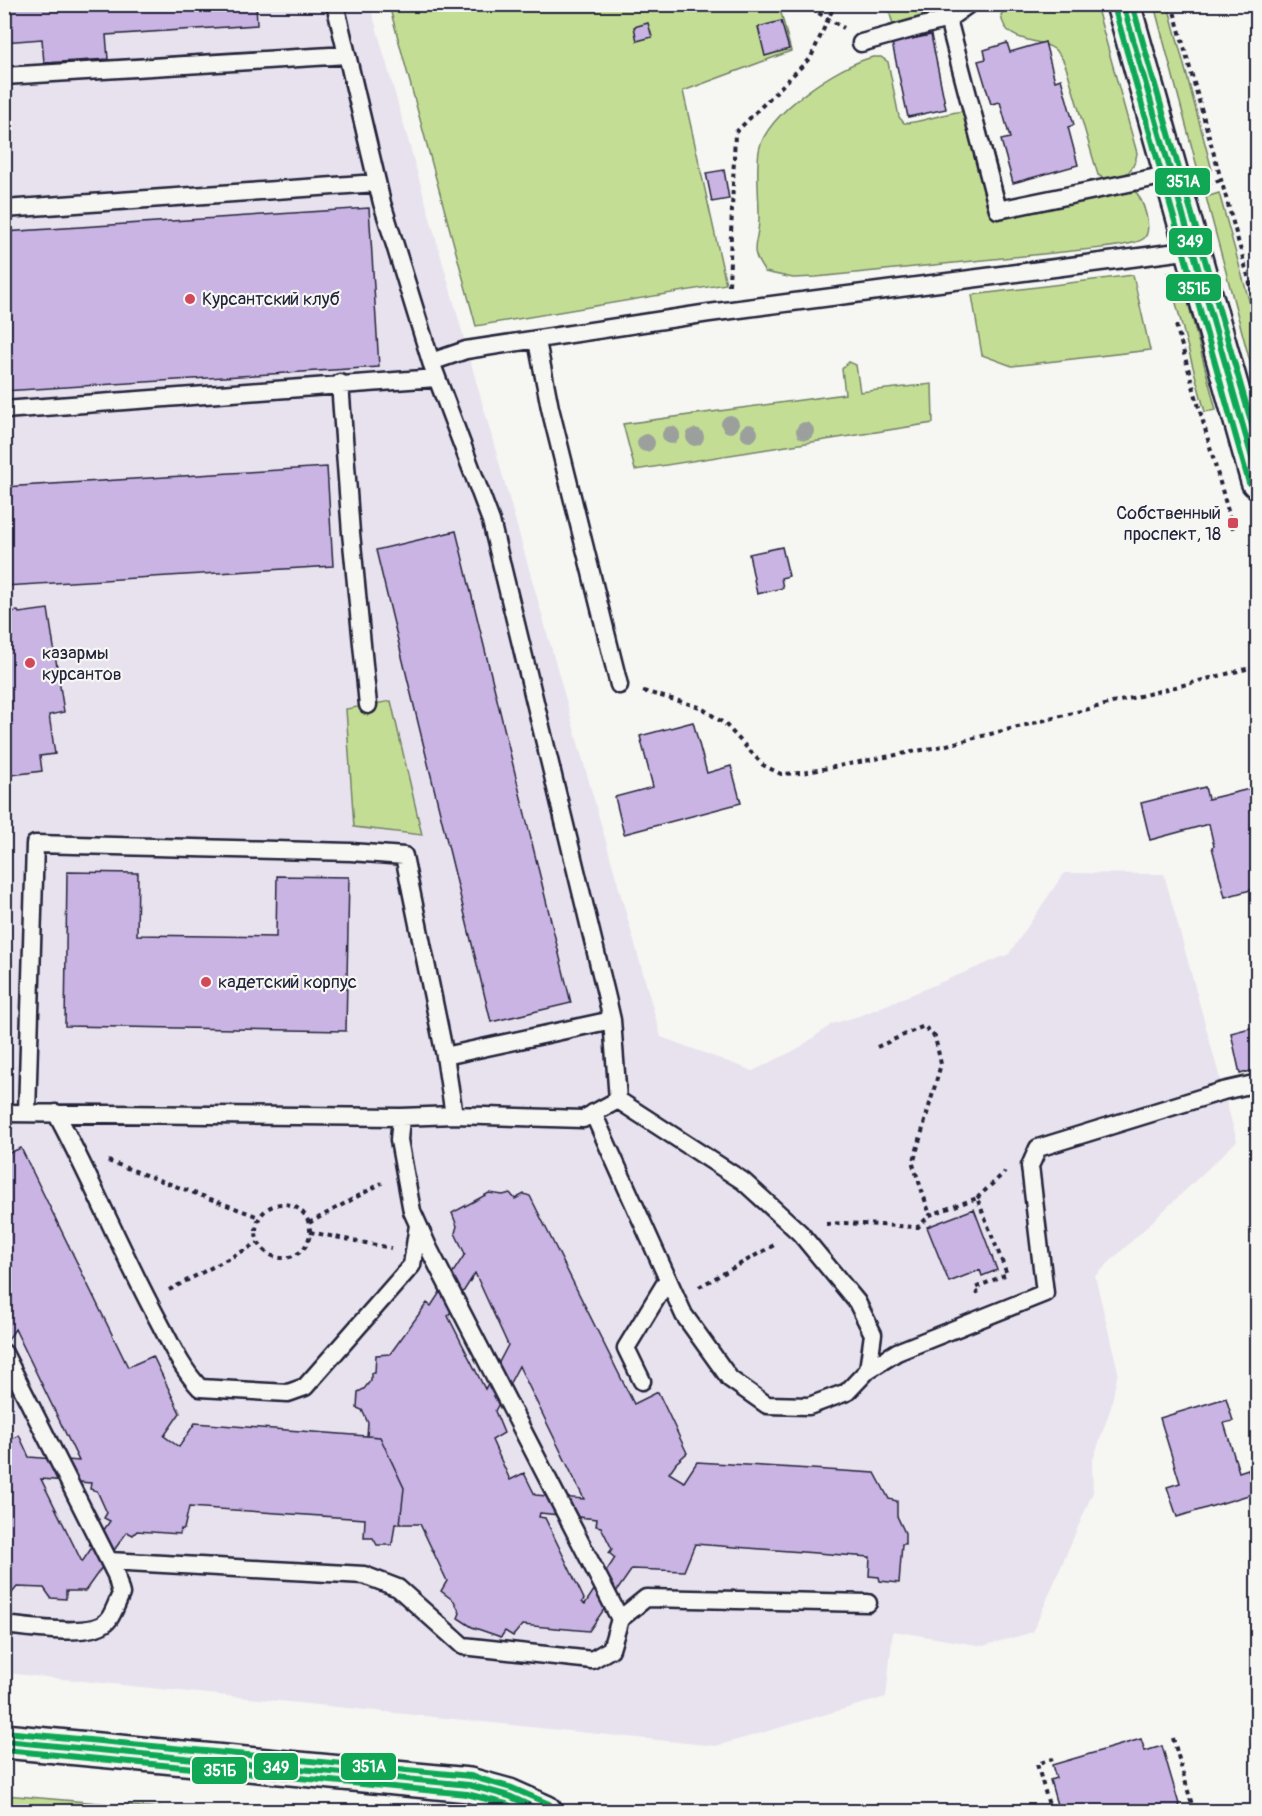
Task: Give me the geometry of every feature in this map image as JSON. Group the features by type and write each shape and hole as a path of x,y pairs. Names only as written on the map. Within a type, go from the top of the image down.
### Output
{"street":[{"path":"1123,4 1193,250 1247,399 1257,481"},
{"path":"4,1741 469,1785 509,1796 545,1812"}],"lane":[{"path":"335,4 377,183 434,370 490,521 612,1020 618,1100"},
{"path":"861,43 948,19 969,4"},
{"path":"948,19 999,210 1172,174"},
{"path":"4,76 347,55"},
{"path":"4,209 377,183"},
{"path":"4,410 340,383 434,370 466,350 709,313 1193,250"},
{"path":"537,341 550,408 619,685"},
{"path":"340,383 351,533 368,705"},
{"path":"27,1113 34,844 351,852 404,856 445,1056 454,1115"},
{"path":"445,1056 612,1020"},
{"path":"594,1113 684,1315 730,1379 767,1405 809,1406 847,1392 868,1370 897,1352 1045,1293 1030,1166 1038,1148 1223,1091 1257,1083"},
{"path":"4,1113 401,1117 454,1115 583,1119 618,1100"},
{"path":"618,1100 742,1181 800,1233 857,1302 873,1334 868,1370"},
{"path":"56,1113 148,1301 187,1375 200,1388 288,1393 305,1386 412,1265 418,1224"},
{"path":"401,1117 399,1140 412,1211 429,1249 620,1619"},
{"path":"642,1381 626,1348 668,1279"},
{"path":"4,1353 110,1562 121,1594 108,1621 92,1628 70,1630 4,1625"},
{"path":"110,1562 364,1575 398,1588 463,1646 592,1660 611,1649 620,1619 646,1598 868,1603"}],"path":[{"path":"803,4 829,18 861,43"},
{"path":"709,313 709,293 729,286 735,133 811,57 835,4"},
{"path":"1172,4 1257,312"},
{"path":"1173,314 1233,529"},
{"path":"619,685 700,707 725,724 763,765 781,774 802,773 943,746 1257,666"},
{"path":"877,1047 924,1026 934,1037 941,1064 913,1164 930,1215"},
{"path":"75,1149 259,1217"},
{"path":"309,1223 405,1171"},
{"path":"677,1299 812,1225 833,1223 918,1227 930,1215 977,1198 1007,1275 975,1288 987,1316"},
{"path":"281,1203 298,1208 309,1223 310,1232 304,1248 289,1257 279,1258 271,1255 258,1243 256,1234 259,1217 272,1206 281,1203"},
{"path":"310,1232 414,1252"},
{"path":"148,1301 258,1243"},
{"path":"1173,1738 1194,1810 1185,1812"},
{"path":"1051,1812 1037,1764 1053,1759"}],"shaded area":[{"path":"4,5 370,5 661,1037 753,1071 799,1048 832,1024 862,1015 1009,954 1064,873 1164,874 1237,1141 1095,1276 1118,1371 1111,1407 1092,1463 1093,1492 1033,1632 983,1646 893,1631 886,1697 716,1746 5,1673"}],"green space":[{"path":"887,4 949,5 943,10 893,24"},
{"path":"389,5 779,5 791,51 683,91 726,284 476,326"},
{"path":"1014,5 1096,5 1137,153 1133,166 1124,176 1112,179 1098,175 1063,60 1057,51 1047,45 1023,39 1009,31 1001,15 1005,9"},
{"path":"1154,5 1168,5 1212,170 1199,174"},
{"path":"873,57 881,57 888,62 899,117 904,123 955,112 966,111 983,115 1007,205 1134,190 1146,214 1148,229 1146,235 1137,242 1104,248 816,277 793,278 765,272 755,250 759,225 758,159 764,137 789,107 806,93 842,70"},
{"path":"1219,193 1257,329 1257,388 1206,197"},
{"path":"1180,271 1216,410 1205,412 1168,273"},
{"path":"1133,275 1150,350 1012,366 982,355 972,295"},
{"path":"849,362 856,365 860,392 932,384 933,423 635,470 623,424 845,394 842,369"},
{"path":"391,701 422,835 354,827 346,709"},
{"path":"5,1795 193,1811 5,1811"}],"building":[{"path":"4,4 256,4 257,25 106,35 108,59 44,63 42,39 4,42"},
{"path":"781,21 789,49 765,56 758,27"},
{"path":"648,23 652,37 637,41 634,27"},
{"path":"931,35 946,109 908,117 892,43"},
{"path":"1045,42 1055,81 1061,79 1074,125 1068,127 1078,165 1013,183 1001,140 1010,138 1000,102 991,104 978,61 986,59 984,50 1007,43 1010,52"},
{"path":"724,170 729,199 712,202 706,173"},
{"name":"Курсантский клуб","path":"369,208 379,367 4,391 4,232"},
{"path":"327,467 333,566 5,586 4,487"},
{"path":"456,531 571,1003 491,1022 376,550"},
{"path":"782,547 789,576 781,578 783,588 757,594 749,554"},
{"name":"казармы курсантов","path":"48,609 64,712 49,715 55,754 40,756 42,771 4,776 4,613"},
{"path":"693,722 707,773 731,766 741,803 624,834 615,797 653,787 640,736"},
{"path":"1205,787 1208,799 1258,787 1258,888 1225,897 1212,847 1214,846 1209,824 1150,840 1141,803"},
{"name":"кадетский корпус","path":"67,872 138,873 137,935 276,937 277,876 349,877 346,1031 65,1026"},
{"path":"1258,1026 1258,1069 1240,1074 1231,1033"},
{"path":"21,1148 128,1367 153,1356 180,1413 164,1436 179,1447 195,1423 380,1437 404,1488 400,1524 395,1524 392,1545 377,1545 373,1538 364,1538 365,1519 189,1507 184,1529 181,1529 180,1534 137,1531 133,1535 127,1532 85,1591 66,1591 66,1599 51,1598 44,1588 17,1587 7,1599 4,1597 4,1438 6,1442 19,1435 29,1457 79,1461 15,1329 4,1346 4,1155","holes":["41,1479 91,1483 90,1489 97,1491 107,1513 104,1518 110,1521 82,1562"]},
{"path":"489,1193 503,1195 510,1193 515,1199 524,1194 530,1196 634,1404 658,1392 687,1453 669,1473 684,1482 697,1462 875,1473 889,1499 897,1501 897,1516 905,1533 899,1583 880,1581 879,1577 869,1576 870,1557 695,1544 684,1571 632,1569 589,1631 522,1625 513,1636 505,1631 501,1637 472,1627 458,1618 460,1613 454,1601 441,1591 447,1581 420,1524 400,1524 404,1488 380,1437 367,1436 368,1423 362,1410 357,1408 358,1392 364,1389 371,1380 371,1373 375,1373 376,1355 390,1354 427,1303 431,1306 465,1254 455,1233 457,1226 452,1213","holes":["475,1273 508,1345 485,1389 448,1316","519,1366 584,1499 535,1495 524,1473 510,1480 492,1440 504,1433 495,1411","540,1513 597,1519 596,1526 601,1527 612,1549 609,1553 615,1558 585,1604 582,1602 584,1599 545,1518 539,1517"]},
{"path":"974,1209 997,1270 982,1276 980,1270 949,1282 927,1227"},
{"path":"1226,1398 1233,1421 1224,1423 1239,1472 1248,1469 1255,1493 1177,1517 1167,1487 1180,1483 1160,1418"},
{"path":"1141,1739 1145,1751 1162,1746 1181,1811 1059,1812 1050,1780 1056,1778 1052,1765"}],"transit line":[{"name":"349","path":"1123,4 1258,479"},
{"name":"351А","path":"1132,4 1258,446"},
{"name":"351Б","path":"1114,6 1249,483"},
{"name":"351А","path":"5,1732 470,1776 512,1788 549,1804"},
{"name":"349","path":"4,1741 469,1785 509,1796 544,1812"},
{"name":"351Б","path":"4,1750 467,1794 506,1804 522,1812"}],"place":[{"name":"Курсантский клуб","path":"190,299"},
{"name":"Собственный проспект, 18","path":"1233,523"},
{"name":"казармы курсантов","path":"30,663"},
{"name":"кадетский корпус","path":"206,982"}]}
